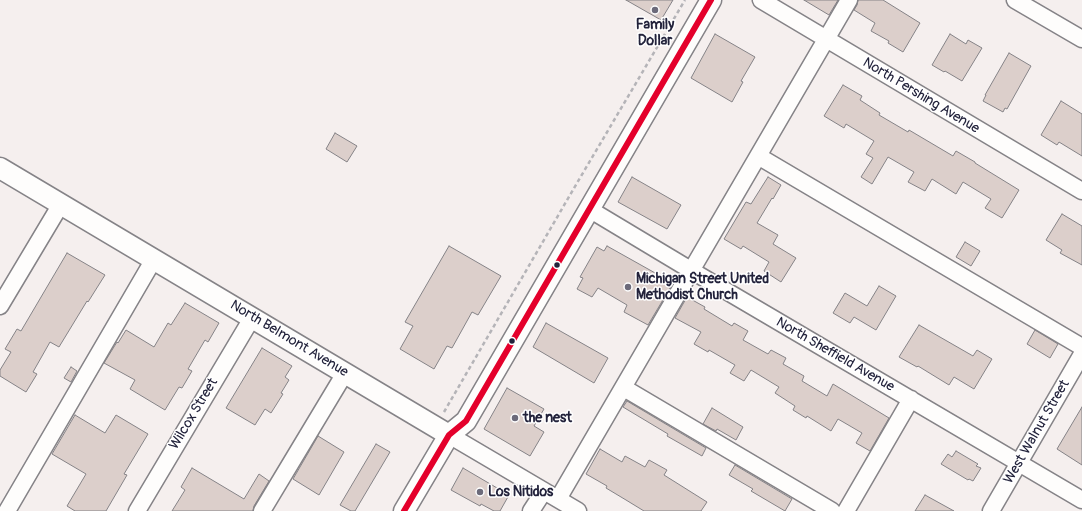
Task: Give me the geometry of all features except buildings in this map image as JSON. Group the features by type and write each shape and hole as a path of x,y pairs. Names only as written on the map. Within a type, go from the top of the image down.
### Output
{"main road":[{"path":"404,511 449,435 466,421 711,0"},
{"name":"North Belmont Avenue","path":"0,168 449,435"}],"street":[{"name":"North Pershing Avenue","path":"761,0 1082,191"},
{"path":"558,499 849,0"},
{"path":"1015,0 1082,39"},
{"path":"758,156 1082,347"},
{"path":"0,306 61,204"},
{"name":"North Sheffield Avenue","path":"589,209 1082,500"},
{"path":"7,511 154,259"},
{"name":"Wilcox Street","path":"137,511 252,318"},
{"name":"West Walnut Street","path":"991,511 1082,354"},
{"path":"262,511 345,373"},
{"path":"624,388 832,511"},
{"path":"846,511 911,400"},
{"name":"North Belmont Avenue","path":"449,435 578,511"},
{"path":"531,511 544,491"}],"path":[{"path":"446,409 685,0"}],"transit line":[{"path":"404,511 449,435 466,421 711,0"}],"place":[{"name":"Family Dollar","path":"655,10"},
{"name":"Michigan Street United Methodist Church","path":"628,287"},
{"name":"the nest","path":"515,418"},
{"name":"Los Nitidos","path":"480,492"}]}
